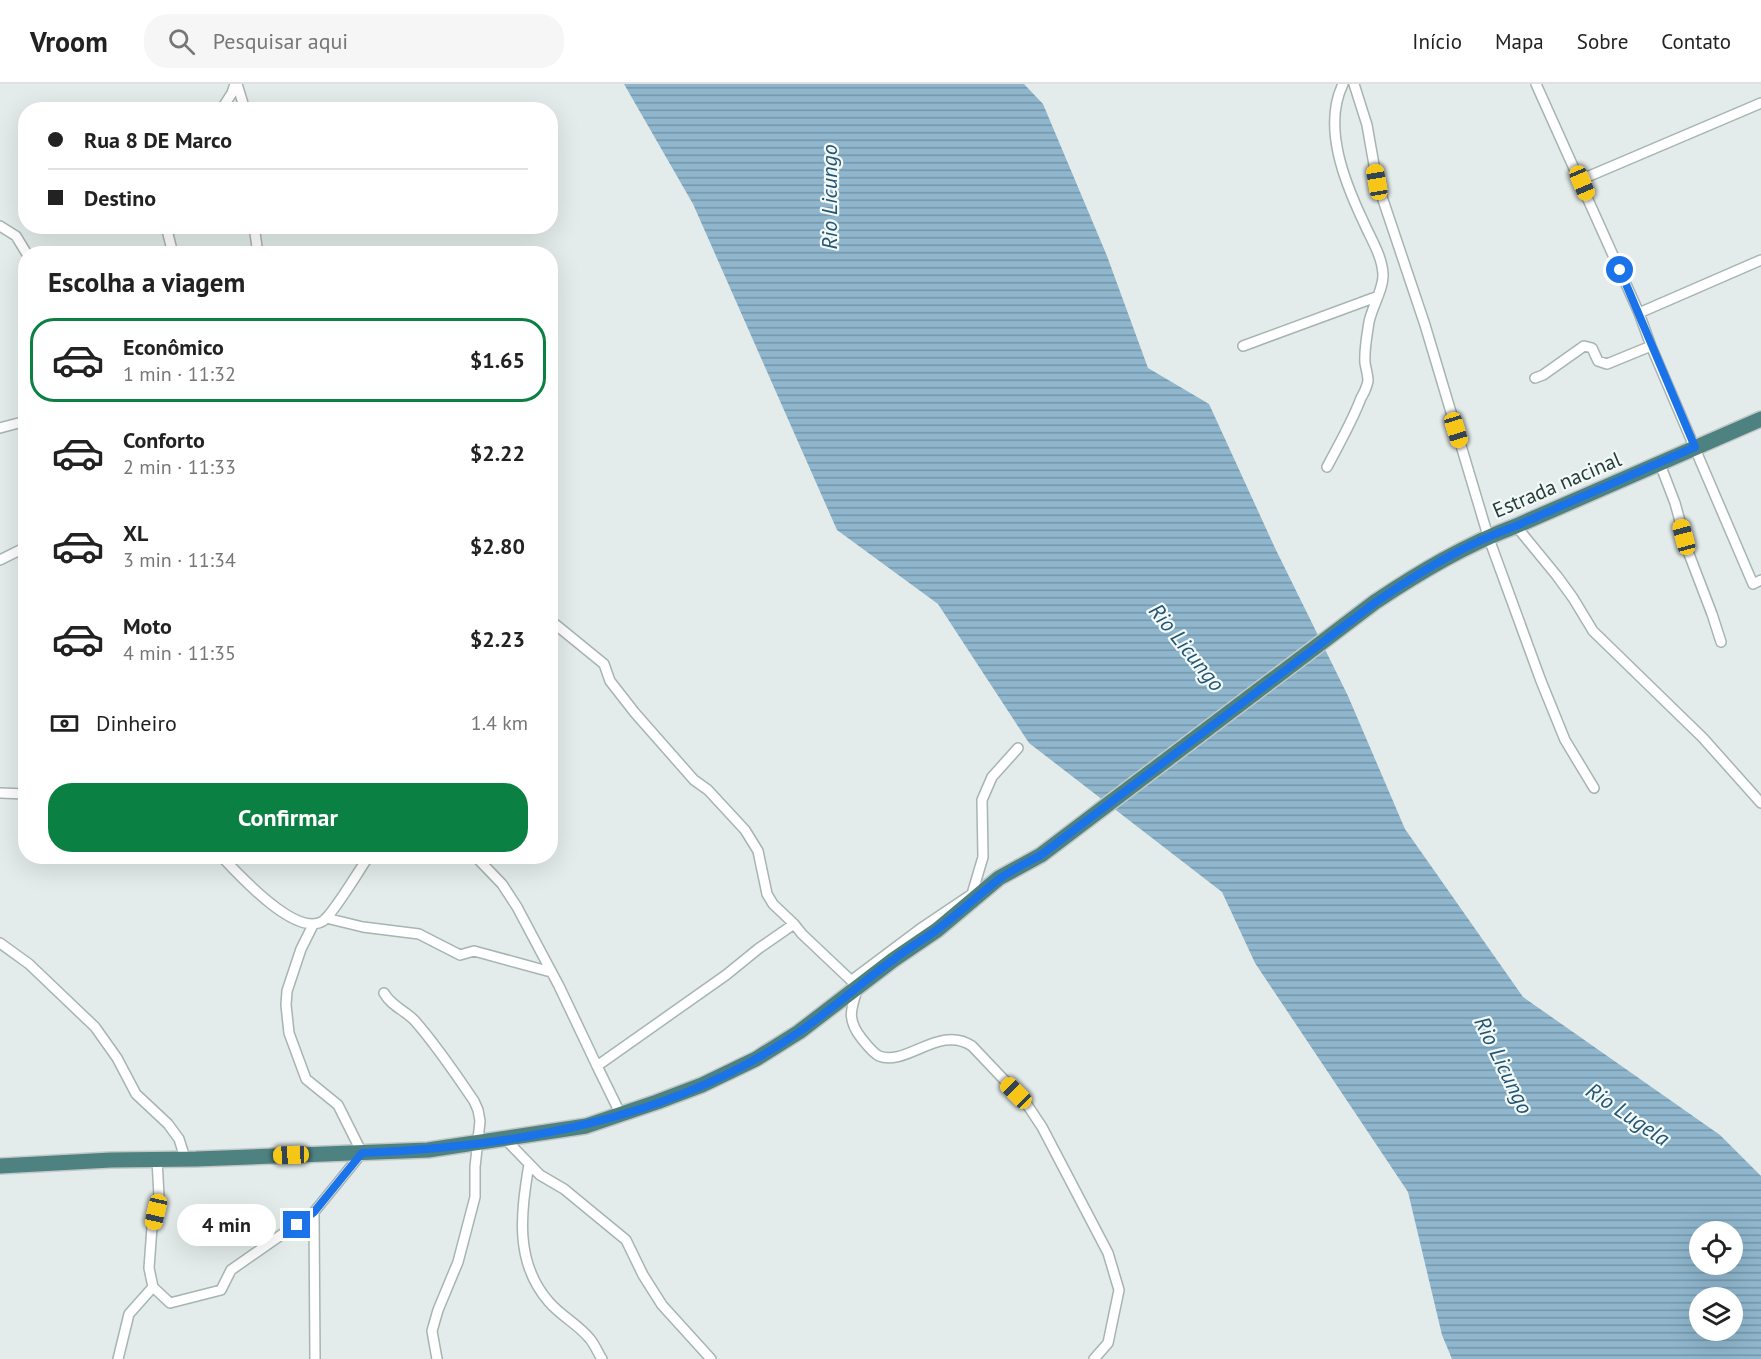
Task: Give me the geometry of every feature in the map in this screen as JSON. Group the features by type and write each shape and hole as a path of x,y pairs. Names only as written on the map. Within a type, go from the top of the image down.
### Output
{"highway":[{"name":"Estrada nacinal","path":"0,1166 428,1150 586,1126 702,1085 756,1059 799,1032 855,983 937,930 999,879 1041,855 1376,602 1430,566 1488,536 1516,526 1761,419"}],"street":[{"path":"226,102 236,84"},
{"path":"236,84 242,102"},
{"path":"1327,467 1354,416 1368,382 1365,362 1369,321 1382,284 1381,260 1358,210 1337,150 1334,113 1343,84"},
{"path":"1354,84 1367,125 1377,182 1425,325 1488,536 1565,740 1594,788"},
{"path":"1536,84 1639,313 1695,447 1757,582 1758,594"},
{"path":"1580,180 1761,103"},
{"path":"0,226 16,236 22,246"},
{"path":"1639,313 1761,260"},
{"path":"1243,346 1376,297"},
{"path":"1535,378 1543,375 1584,346 1592,348 1598,361 1607,364 1651,346"},
{"path":"0,428 18,423"},
{"path":"1660,464 1721,642"},
{"path":"1516,526 1557,576 1593,631 1695,730 1761,803"},
{"path":"1,557 18,550"},
{"path":"558,627 604,664 610,681 635,713 694,780 715,797 745,830 758,851 766,894 773,904 855,983"},
{"path":"1018,748 993,777 982,800 982,857 972,894 920,929 855,983 850,1014 855,1030 862,1040 878,1055 889,1058 927,1047 944,1039 966,1042 1026,1103 1042,1126 1108,1253 1119,1290 1108,1342 1094,1359"},
{"path":"0,793 18,794"},
{"path":"230,864 252,888 290,917 313,925"},
{"path":"157,1159 159,1197 152,1227 149,1268 153,1287 170,1303 221,1290 231,1270 314,1212 362,1153 338,1105 306,1079 289,1033 286,1005 287,991 313,925 326,918 363,864"},
{"path":"483,864 508,891 551,972 621,1115"},
{"path":"326,918 363,927 419,934 460,956 474,951 482,952 551,972"},
{"path":"597,1066 794,924"},
{"path":"0,943 29,964 95,1027 117,1058 136,1094 168,1124 179,1139 185,1158"},
{"path":"384,993 388,1002 410,1016 428,1037 474,1101 480,1121 475,1197 458,1262 432,1330 437,1359"},
{"path":"505,1139 540,1175 564,1189 626,1240 643,1275 662,1305 711,1359"},
{"path":"529,1164 521,1235 524,1255 538,1287 548,1301 590,1338 602,1359"},
{"path":"314,1212 315,1359"},
{"path":"118,1359 129,1314 153,1287"}],"water":[{"path":"624,84 1024,84 1043,104 1107,256 1148,368 1209,404 1275,548 1348,696 1405,829 1523,997 1720,1135 1761,1176 1761,1359 1452,1359 1442,1335 1408,1192 1255,963 1222,892 1029,743 938,604 837,530 693,204"}],"route":[{"path":"297,1225 314,1212 362,1153 428,1150 586,1126 702,1085 756,1059 799,1032 893,960 937,930 999,879 1041,855 1376,602 1430,566 1488,536 1516,526 1695,447 1620,270"}],"water label":[{"name":"Rio Licungo","path":"829,197"},
{"name":"Rio Licungo","path":"1187,647"},
{"name":"Rio Licungo","path":"1504,1065"},
{"name":"Rio Lugela","path":"1628,1114"}]}
